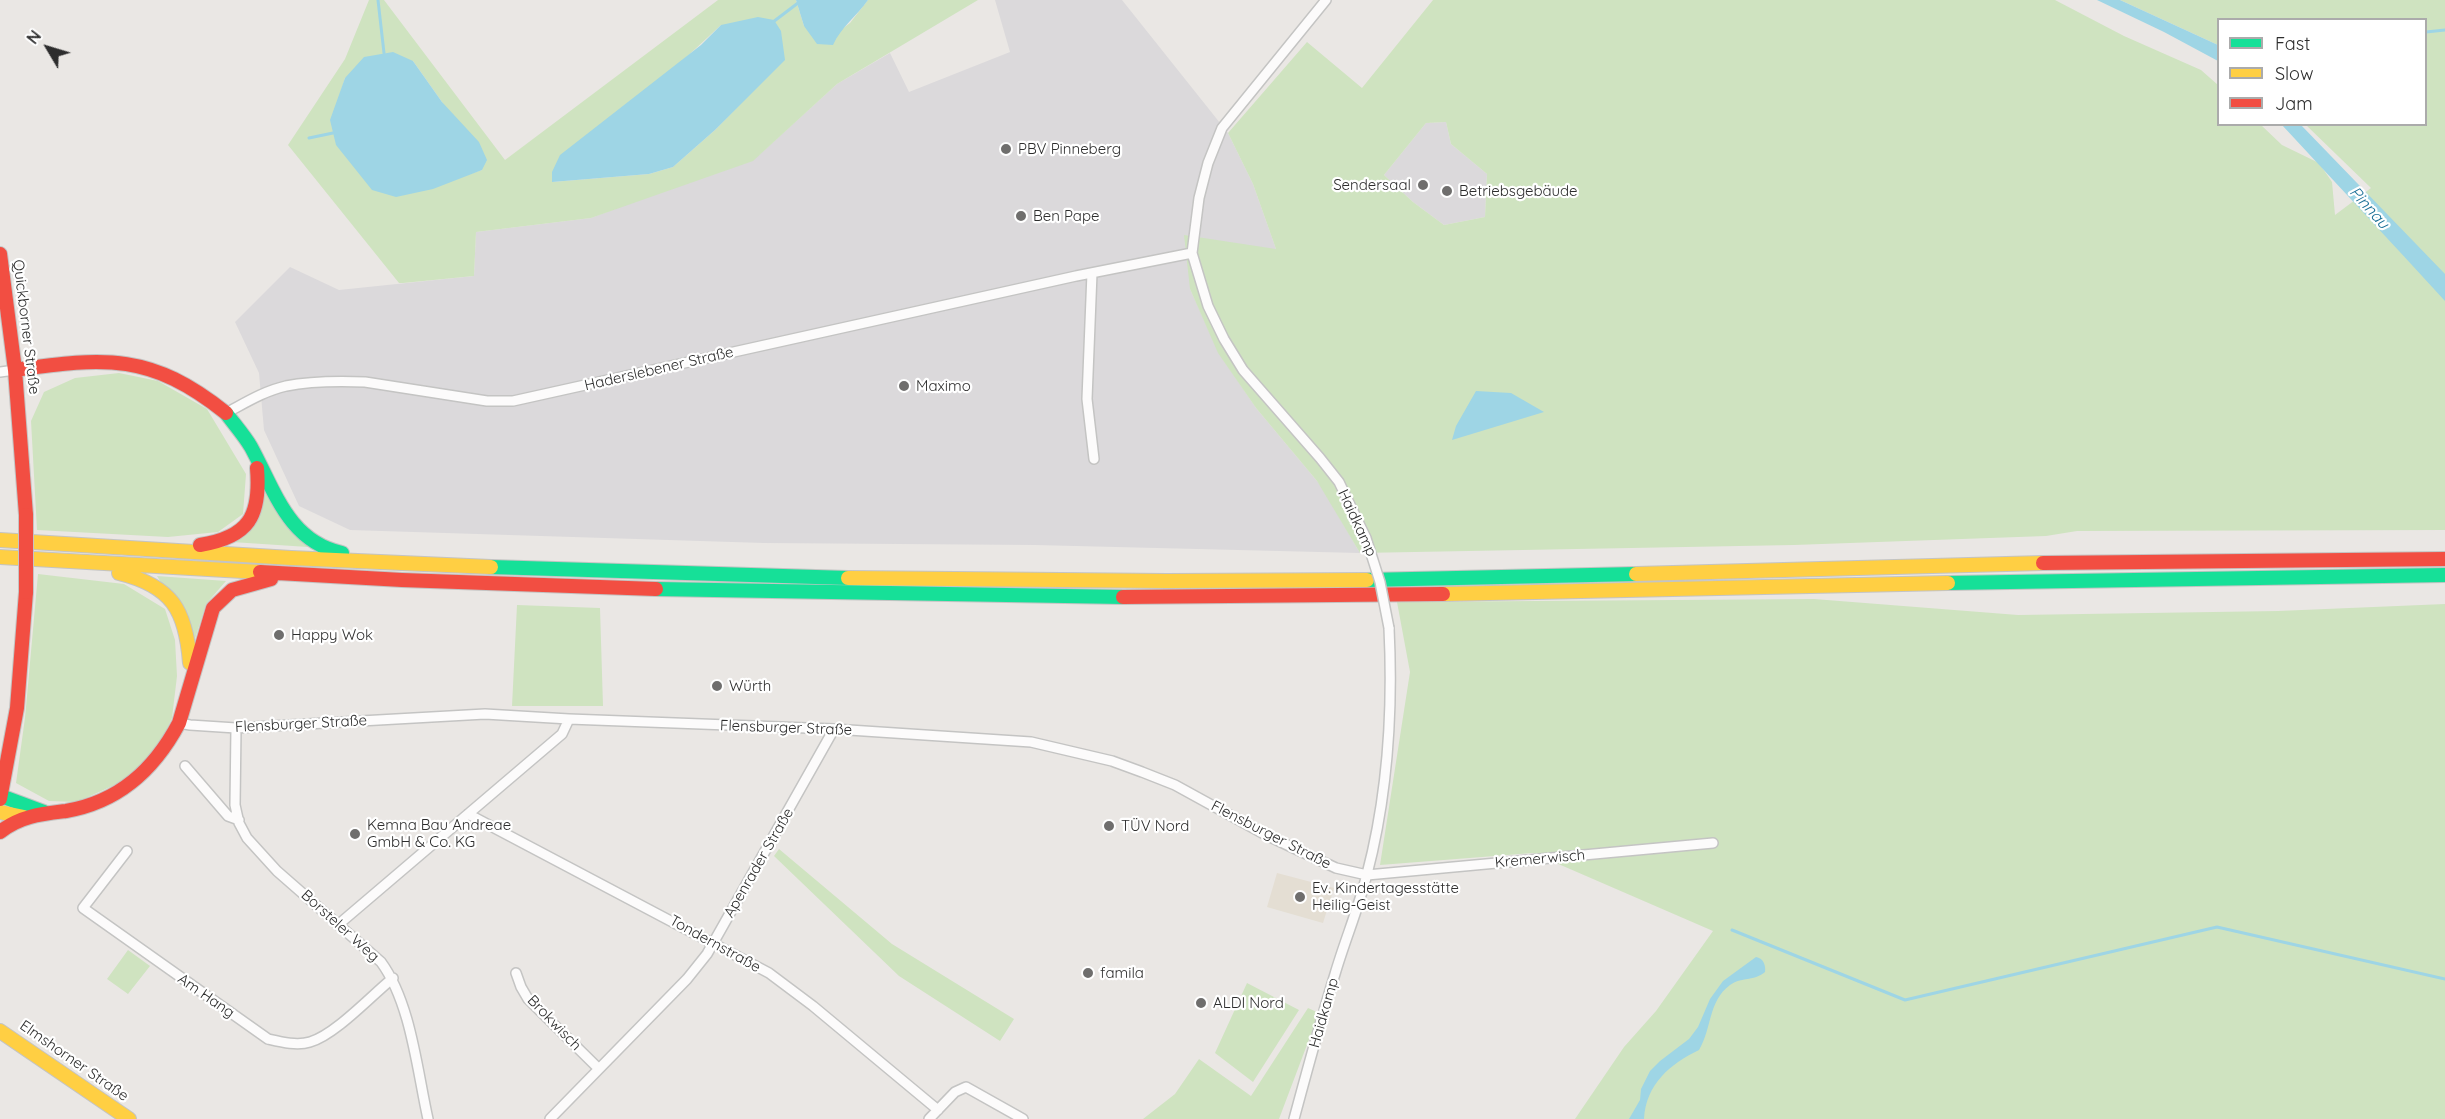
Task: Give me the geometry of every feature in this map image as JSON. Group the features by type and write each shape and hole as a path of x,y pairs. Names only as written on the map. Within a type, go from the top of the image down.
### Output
{"main road":[{"name":"Quickborner Straße","path":"0,254 15,370 26,515 26,592 17,708 1,797"},
{"path":"15,370 98,360 142,365 184,381 226,413 240,429 285,514 311,542 322,549 405,565"},
{"path":"141,550 222,543 246,528 256,510 260,489 255,457"},
{"path":"0,540 405,565 849,578 1172,581 1596,575 2103,562 2445,559"},
{"path":"0,557 287,574 678,590 1178,598 1604,591 2092,579 2445,575"},
{"path":"68,562 138,576 167,592 182,615 189,640 191,677"},
{"path":"0,832 24,817 44,812 86,808 108,800 132,785 158,758 179,723 213,608 232,588 287,574"},
{"path":"1,797 44,812"},
{"path":"0,812 24,817"},
{"name":"Elmshorner Straße","path":"0,1030 129,1119"}],"street":[{"name":"Haidkamp","path":"1294,1119 1326,1002 1367,874 1379,818 1388,746 1391,674 1389,628 1380,582 1366,537 1339,482 1243,370 1208,306 1192,253 1199,198 1208,164 1222,128 1326,0"},
{"name":"Haderslebener Straße","path":"226,413 259,395 285,387 345,381 487,401 513,401 1192,253"},
{"path":"1092,273 1087,399 1094,459"},
{"path":"0,372 15,370"},
{"name":"Flensburger Straße","path":"179,723 236,728 485,714 834,729 1031,742 1112,761 1175,785 1266,835 1336,868 1367,874"},
{"path":"339,924 562,734 569,719"},
{"name":"Borsteler Weg","path":"236,728 235,805 247,838 277,872 381,962 393,978 401,997 428,1119"},
{"name":"Apenrader Straße","path":"550,1119 687,978 714,943 834,729"},
{"name":"Borsteler Weg","path":"184,766 228,816 239,820"},
{"name":"Tondernstraße","path":"468,814 714,943 778,980 813,1006 938,1110"},
{"name":"Kremerwisch","path":"1367,874 1713,843"},
{"name":"Am Hang","path":"127,851 83,908 268,1039 286,1043 310,1042 329,1034 393,978"},
{"name":"Brokwisch","path":"516,973 528,999 598,1068"},
{"path":"929,1119 955,1092 966,1087 1023,1119"}],"shaded area":[{"path":"995,0 1122,0 1228,133 1253,184 1276,249 1190,289 1219,353 1256,408 1322,487 1360,553 1035,545 764,543 350,530 299,506 264,430 259,373 235,322 290,267 339,290 474,276 476,232 591,218 760,154 837,84 890,53 909,92 1010,52"},
{"path":"1446,122 1451,144 1487,174 1485,217 1444,225 1413,202 1384,175 1426,123"},
{"name":"Ev. Kindertagesstätte Heilig-Geist","path":"1277,873 1334,888 1323,923 1267,907"}],"green space":[{"path":"369,0 384,0 505,160 718,0 796,0 804,26 838,32 850,23 868,0 978,0 837,84 753,161 591,218 476,232 474,276 403,283 399,283 288,145 345,59","holes":["721,25 748,96 715,130 673,167 649,174 552,182","413,61 442,102 482,170 460,177 339,98 345,78"]},
{"path":"1433,0 2055,0 2124,36 2201,70 2217,84 2217,126 2262,126 2282,145 2319,163 2332,182 2335,215 2371,188 2307,126 2427,126 2427,18 2217,18 2217,45 2120,0 2445,0 2445,530 2077,531 2046,536 1794,545 1360,553 1317,481 1256,408 1218,353 1190,289 1184,235 1276,249 1253,184 1228,133 1307,42 1362,88","holes":["1446,122 1451,144 1487,174 1485,217 1444,225 1413,202 1384,175 1426,123"]},
{"path":"119,373 158,381 207,409 246,474 243,514 218,532 168,537 37,530 31,421 44,392 75,378"},
{"path":"262,479 308,547 232,542"},
{"path":"38,574 124,584 165,609 175,640 177,676 172,718 160,744 130,778 77,802 49,801 16,783 25,718"},
{"path":"157,576 226,581 206,604 195,639"},
{"path":"1814,599 2018,615 2278,611 2445,604 2445,1119 1575,1119 1624,1047 1656,1011 1713,931 1533,853 1380,865 1410,672 1397,602"},
{"path":"517,605 600,608 603,706 512,706"},
{"path":"779,849 892,944 1014,1019 1000,1041 899,976 774,856"},
{"path":"128,950 150,966 128,994 107,979"},
{"path":"1247,983 1299,1010 1253,1082 1215,1053"},
{"path":"1308,1008 1319,1013 1279,1119 1143,1119 1175,1094 1199,1059 1251,1096"}],"water":[{"path":"796,0 868,0 840,33 833,45 817,44 804,26"},
{"path":"2097,0 2120,0 2217,45 2217,60"},
{"path":"758,17 774,20 781,31 785,60 715,130 673,167 649,174 552,182 552,172 560,155 701,45 721,25"},
{"path":"393,52 413,61 442,102 479,142 487,160 482,170 433,189 396,197 372,190 336,145 330,120 345,78 364,57"},
{"name":"Pinnau","path":"2283,126 2302,126 2445,274 2445,301"},
{"path":"1476,391 1511,393 1544,412 1452,440 1456,426"},
{"path":"1756,957 1764,962 1765,972 1757,977 1734,983 1723,992 1714,1007 1699,1050 1678,1062 1661,1077 1649,1095 1644,1119 1629,1119 1640,1100 1641,1089 1650,1071 1689,1039 1698,1027 1710,999 1723,981"}],"waterway":[{"path":"378,0 384,53"},
{"path":"773,22 798,3"},
{"path":"2427,32 2445,30"},
{"path":"309,138 333,133"},
{"path":"1732,930 1905,1000 2217,927 2445,979"}],"traffic: fast":[{"path":"226,413 248,443 276,497 296,526 308,538 342,553"},
{"path":"491,567 848,578"},
{"path":"1367,580 1636,574"},
{"path":"1948,583 2445,575"},
{"path":"656,589 1123,597"},
{"path":"1,796 44,812"}],"traffic: slow":[{"path":"0,540 291,558 491,567"},
{"path":"0,557 260,572"},
{"path":"1636,574 2043,563"},
{"path":"119,573 152,585 173,603 185,628 190,663"},
{"path":"848,578 1367,580"},
{"path":"1443,594 1948,583"},
{"path":"0,812 24,817"},
{"path":"0,1031 129,1119"}],"traffic: jam":[{"path":"0,254 15,370"},
{"path":"26,515 15,370 76,363 126,364 174,379 199,393 226,413"},
{"path":"200,545 230,536 241,530 248,522 257,499 257,468"},
{"path":"26,515 26,592"},
{"path":"2043,563 2445,559"},
{"path":"260,572 402,580 656,589"},
{"path":"179,723 213,608 232,590 271,579"},
{"path":"0,799 17,708 26,592"},
{"path":"1123,597 1443,594"},
{"path":"0,832 23,819 85,807 118,792 146,769 179,723"}],"place":[{"name":"PBV Pinneberg","path":"1006,149"},
{"name":"Sendersaal","path":"1423,185"},
{"name":"Betriebsgebäude","path":"1447,191"},
{"name":"Ben Pape","path":"1021,216"},
{"name":"Maximo","path":"904,386"},
{"name":"Happy Wok","path":"279,635"},
{"name":"Würth","path":"717,686"},
{"name":"TÜV Nord","path":"1109,826"},
{"name":"Kemna Bau Andreae GmbH & Co. KG","path":"355,834"},
{"name":"Ev. Kindertagesstätte Heilig-Geist","path":"1300,897"},
{"name":"famila","path":"1088,973"},
{"name":"ALDI Nord","path":"1201,1003"}]}
